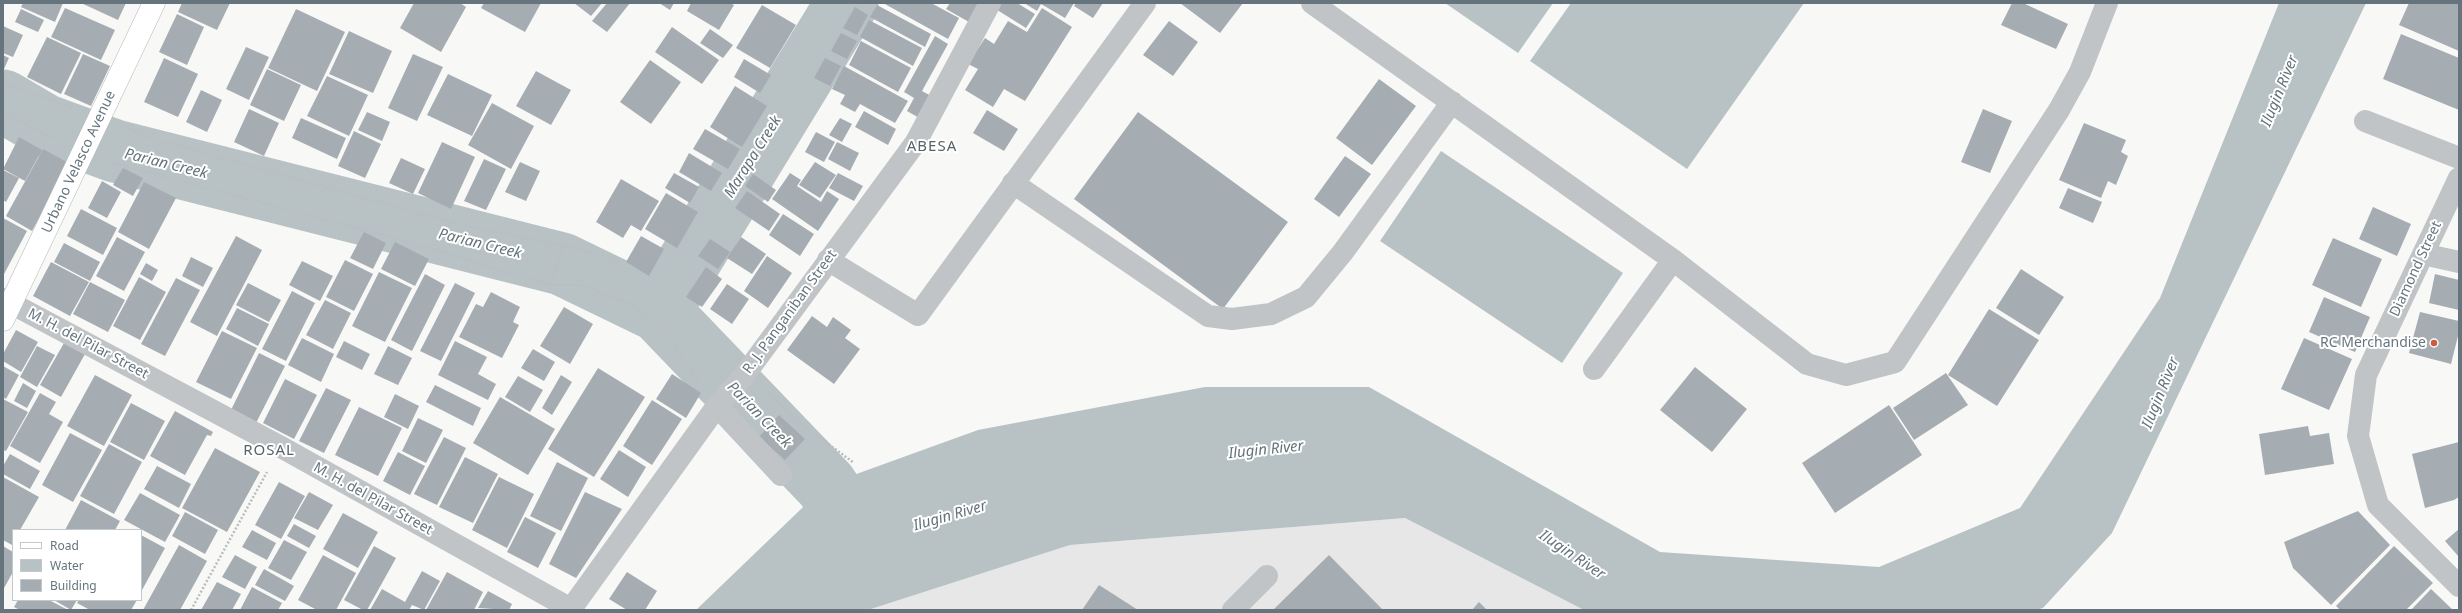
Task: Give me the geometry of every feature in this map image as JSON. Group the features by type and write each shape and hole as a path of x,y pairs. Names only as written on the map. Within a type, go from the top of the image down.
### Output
{"main road":[{"name":"Urbano Velasco Avenue","path":"6,308 84,153 98,120 154,3"}],"street":[{"name":"R. J. Panganiban Street","path":"572,610 720,403 745,374 916,142 990,3"},
{"path":"828,260 918,315 1145,3"},
{"path":"1312,3 1673,260 1807,364 1846,376 1895,362 2058,110 2080,72 2107,3"},
{"path":"1013,183 1208,316 1232,319 1271,314 1306,297 1342,252 1452,102"},
{"path":"2365,121 2459,158"},
{"name":"Diamond Street","path":"2459,178 2366,375 2358,436 2378,505 2459,586"},
{"path":"2423,254 2459,262"},
{"path":"1594,369 1673,260"},
{"name":"M. H. del Pilar Street","path":"6,308 281,448 572,610"},
{"path":"720,403 781,474"},
{"path":"1233,610 1267,576"}],"path":[{"path":"3,82 98,120 158,140 471,227 602,254 634,278"},
{"path":"3,112 84,153 399,239 549,285 583,285 638,308 663,332 720,403"},
{"path":"549,285 564,247"},
{"path":"745,374 803,425 854,463"},
{"path":"191,610 281,448"}],"shaded area":[{"path":"1405,518 1584,610 868,610 1070,545"}],"water":[{"path":"1445,3 1553,3 1518,53"},
{"path":"1571,3 1804,3 1687,169 1530,61"},
{"name":"Ilugin River","path":"2279,3 2366,3 2112,533 2043,608 2036,610 1584,610 1405,518 1070,545 868,610 696,610 826,485 978,430 1205,387 1369,387 1660,552 1879,567 2020,508 2160,298"},
{"path":"1441,151 1623,273 1562,363 1380,241"}],"building":[{"path":"23,3 63,3 55,22 21,7"},
{"path":"81,3 126,3 118,20"},
{"path":"182,3 230,3 217,30 178,12"},
{"path":"414,3 460,3 466,7 441,52 400,28"},
{"path":"484,3 541,3 525,32 481,8"},
{"path":"574,3 602,3 591,16"},
{"path":"607,3 630,3 607,32 592,21"},
{"path":"659,3 674,3 670,10"},
{"path":"691,3 730,3 734,5 719,30 687,11"},
{"path":"883,3 931,3 959,18 948,39"},
{"path":"950,3 980,3 969,22 946,9"},
{"path":"997,3 1017,3 1035,14 1026,28 994,8"},
{"path":"1024,3 1074,3 1065,18 1041,4 1037,11"},
{"path":"1076,3 1103,3 1093,18 1074,6"},
{"path":"1180,3 1243,3 1220,33"},
{"path":"2012,3 2023,3 2068,24 2056,49 2001,25"},
{"path":"2409,3 2459,3 2459,51 2399,25"},
{"path":"762,5 796,25 770,68 736,48"},
{"path":"877,5 931,34 925,47 870,17"},
{"path":"855,7 868,15 857,35 843,28"},
{"path":"65,8 115,30 101,60 51,37"},
{"path":"1042,8 1072,27 1025,101 1004,89 993,107 965,90 978,69 968,64 985,38 994,44 1008,21 1027,32"},
{"path":"21,9 44,20 38,32 15,22"},
{"path":"296,9 345,32 317,91 268,68"},
{"path":"177,14 204,27 187,65 159,52"},
{"path":"869,20 922,48 913,66 860,37"},
{"path":"1169,21 1198,42 1173,76 1143,55"},
{"path":"3,26 23,35 13,57 3,53"},
{"path":"672,27 719,60 702,84 655,52"},
{"path":"710,29 733,45 723,58 700,43"},
{"path":"349,31 392,51 373,93 329,74"},
{"path":"841,33 857,41 847,59 831,51"},
{"path":"2401,34 2459,58 2459,110 2383,79"},
{"path":"935,36 948,44 922,91 933,97 921,119 907,111 914,98 904,92"},
{"path":"47,37 81,53 61,94 27,77"},
{"path":"861,41 911,68 898,92 849,65"},
{"path":"246,47 269,57 249,100 226,89"},
{"path":"83,54 110,66 91,106 64,94"},
{"path":"413,54 443,67 417,121 388,108"},
{"path":"3,55 9,58 3,71"},
{"path":"164,58 198,74 178,117 144,102"},
{"path":"825,58 841,66 830,86 814,78"},
{"path":"744,59 771,75 760,93 734,77"},
{"path":"650,60 681,82 651,124 620,102"},
{"path":"844,66 908,101 895,123 860,104 855,112 840,104 845,95 832,89"},
{"path":"267,69 301,85 284,121 250,105"},
{"path":"536,71 571,90 551,125 516,106"},
{"path":"448,74 492,95 472,136 427,115"},
{"path":"327,76 368,95 349,136 307,116"},
{"path":"1379,79 1416,106 1372,165 1336,138"},
{"path":"735,86 767,106 742,147 710,127"},
{"path":"201,90 222,100 207,132 186,122"},
{"path":"492,103 534,126 511,169 468,145"},
{"path":"249,109 279,123 264,156 234,142"},
{"path":"1983,109 2012,121 1990,173 1961,162"},
{"path":"987,110 1018,129 1004,151 973,133"},
{"path":"864,111 896,129 888,145 855,127"},
{"path":"367,112 390,122 382,141 358,130"},
{"path":"1138,112 1288,222 1223,309 1074,199"},
{"path":"301,118 346,138 337,159 292,138"},
{"path":"840,118 852,124 842,142 829,135"},
{"path":"2084,123 2126,140 2121,152 2128,156 2116,185 2108,181 2101,198 2059,180"},
{"path":"705,129 740,149 728,169 693,149"},
{"path":"354,131 381,144 365,178 338,166"},
{"path":"816,132 835,142 824,162 805,152"},
{"path":"19,137 42,150 25,181 3,169"},
{"path":"442,142 475,157 451,209 418,193"},
{"path":"837,142 859,153 850,171 828,159"},
{"path":"43,149 69,163 32,231 6,216"},
{"path":"689,153 722,173 711,191 679,172"},
{"path":"1345,156 1371,174 1339,217 1314,199"},
{"path":"401,158 425,169 413,194 389,183"},
{"path":"484,159 506,169 486,210 464,201"},
{"path":"520,162 540,171 526,201 505,192"},
{"path":"815,162 836,175 820,198 799,185"},
{"path":"123,168 143,178 133,196 113,185"},
{"path":"3,170 19,178 6,202 3,200"},
{"path":"674,173 699,187 690,203 665,188"},
{"path":"790,173 801,180 797,186 821,202 827,191 839,199 818,231 772,199"},
{"path":"838,173 863,186 854,201 829,188"},
{"path":"753,174 776,190 768,202 745,186"},
{"path":"621,179 659,201 641,231 631,225 623,238 596,222"},
{"path":"102,181 121,192 107,218 88,208"},
{"path":"144,182 176,198 149,249 118,232"},
{"path":"2068,188 2102,202 2093,223 2059,208"},
{"path":"747,191 780,214 769,231 735,208"},
{"path":"666,193 698,212 677,248 645,229"},
{"path":"2373,207 2411,224 2397,256 2359,239"},
{"path":"81,209 117,228 103,255 67,236"},
{"path":"783,214 814,234 800,256 769,235"},
{"path":"3,218 27,231 3,276"},
{"path":"364,232 386,243 373,269 350,258"},
{"path":"236,236 262,250 217,336 190,322"},
{"path":"641,236 664,249 649,276 626,262"},
{"path":"117,237 145,252 124,291 96,276"},
{"path":"741,237 766,254 752,274 727,258"},
{"path":"2333,238 2382,259 2361,307 2312,285"},
{"path":"710,239 730,252 718,269 698,256"},
{"path":"395,242 429,259 415,286 381,269"},
{"path":"64,243 100,262 90,281 54,262"},
{"path":"767,256 792,273 768,308 744,291"},
{"path":"191,257 213,268 203,287 182,276"},
{"path":"345,260 373,274 354,311 326,297"},
{"path":"302,261 333,276 320,301 289,285"},
{"path":"51,262 89,282 70,316 33,296"},
{"path":"146,263 158,270 152,281 140,274"},
{"path":"706,267 722,279 702,307 686,297"},
{"path":"2021,269 2064,297 2039,335 1996,308"},
{"path":"379,272 412,288 385,342 352,326"},
{"path":"425,274 445,285 412,351 391,340"},
{"path":"2435,274 2459,280 2459,310 2429,303"},
{"path":"139,277 166,292 140,340 113,326"},
{"path":"176,278 200,290 165,356 141,344"},
{"path":"90,282 125,300 108,332 73,314"},
{"path":"248,283 281,300 269,322 236,305"},
{"path":"455,283 475,293 441,361 420,351"},
{"path":"727,284 749,299 732,324 710,309"},
{"path":"292,291 315,303 286,361 262,349"},
{"path":"491,292 520,307 513,322 519,325 502,358 459,337 476,304 483,307"},
{"path":"2324,297 2370,317 2355,352 2309,332"},
{"path":"325,300 351,313 333,349 306,335"},
{"path":"564,307 593,324 570,364 540,346"},
{"path":"237,308 269,324 258,346 226,329"},
{"path":"1989,309 2039,340 1997,406 1948,375"},
{"name":"RC Merchandise","path":"2420,312 2459,321 2459,332 2451,364 2409,353"},
{"path":"812,316 827,327 833,317 851,330 845,338 860,349 834,384 787,350"},
{"path":"16,330 38,342 21,372 3,361 3,354"},
{"path":"222,331 257,348 231,399 196,382"},
{"path":"302,338 334,354 321,382 288,365"},
{"path":"2304,338 2352,359 2329,410 2281,389"},
{"path":"344,341 370,354 362,370 336,357"},
{"path":"455,341 487,357 478,374 496,384 488,400 438,375"},
{"path":"64,343 85,354 61,397 40,385"},
{"path":"37,346 55,355 37,387 20,377"},
{"path":"388,346 412,358 398,385 374,374"},
{"path":"533,349 555,362 544,381 521,368"},
{"path":"259,353 285,366 256,423 231,410"},
{"path":"3,366 19,375 6,399 3,397"},
{"path":"1695,367 1747,409 1712,452 1660,410"},
{"path":"598,368 645,397 594,477 548,449"},
{"path":"1946,373 1968,405 1914,440 1893,408"},
{"path":"672,374 701,393 686,418 656,399"},
{"path":"95,375 132,395 104,446 67,426"},
{"path":"561,375 572,382 552,415 542,408"},
{"path":"518,376 543,390 530,412 505,397"},
{"path":"285,379 317,395 294,439 263,423"},
{"path":"23,383 36,391 27,408 14,401"},
{"path":"435,385 481,408 473,426 426,402"},
{"path":"326,388 351,400 324,453 299,441"},
{"path":"40,393 56,402 49,414 63,422 40,463 10,446"},
{"path":"395,394 419,406 408,429 384,417"},
{"path":"500,397 555,429 528,475 473,443"},
{"path":"3,399 28,412 6,451 3,450"},
{"path":"652,400 682,419 652,465 623,446"},
{"path":"131,403 165,421 144,460 110,442"},
{"path":"1889,405 1922,455 1835,513 1802,463"},
{"path":"359,407 402,428 378,476 335,455"},
{"path":"175,411 213,432 211,436 207,435 185,475 150,456"},
{"path":"779,415 805,439 785,460 759,437"},
{"path":"418,418 443,430 426,463 402,451"},
{"path":"2308,426 2310,436 2329,433 2334,464 2265,475 2259,434"},
{"path":"70,433 102,450 73,502 42,485"},
{"path":"444,437 466,448 437,505 414,494"},
{"path":"2459,442 2459,497 2454,500 2425,508 2412,454"},
{"path":"109,444 142,462 114,514 80,496"},
{"path":"215,448 260,472 227,532 182,508"},
{"path":"619,450 646,467 628,497 600,479"},
{"path":"398,452 425,466 410,495 383,481"},
{"path":"10,454 40,471 30,489 3,474 3,466"},
{"path":"465,457 498,474 473,523 439,507"},
{"path":"557,462 588,478 561,531 530,516"},
{"path":"157,466 191,484 179,508 144,489"},
{"path":"3,477 39,497 21,529 12,529 12,545 3,540"},
{"path":"499,477 534,494 507,548 472,530"},
{"path":"279,482 305,496 281,539 255,525"},
{"path":"309,492 333,505 318,530 294,518"},
{"path":"585,492 622,509 576,578 549,564"},
{"path":"140,493 180,515 165,542 124,520"},
{"path":"81,500 120,521 116,529 66,529"},
{"path":"2358,511 2390,545 2331,605 2293,568 2284,542"},
{"path":"185,512 218,530 205,554 172,536"},
{"path":"343,513 378,532 358,568 323,549"},
{"path":"525,517 556,533 538,568 507,552"},
{"path":"294,524 316,536 309,548 287,536"},
{"path":"2459,529 2459,557 2445,541"},
{"path":"252,530 276,543 267,560 242,547"},
{"path":"142,536 165,548 142,590"},
{"path":"284,540 307,552 291,580 268,568"},
{"path":"179,545 207,561 180,610 143,610"},
{"path":"3,546 12,551 12,574 3,590"},
{"path":"374,546 396,558 367,610 363,610 344,600"},
{"path":"2394,546 2433,583 2406,610 2340,610 2336,606"},
{"path":"235,555 257,567 245,589 222,577"},
{"path":"323,555 356,573 336,610 317,610 298,600"},
{"path":"1329,555 1383,610 1273,610"},
{"path":"264,569 294,586 285,601 255,585"},
{"path":"422,571 440,581 424,610 412,605 409,610 370,610 382,589 405,602"},
{"path":"447,572 483,592 474,610 426,610"},
{"path":"627,572 657,591 645,610 627,610 609,599"},
{"path":"217,582 241,594 232,610 201,610"},
{"path":"1099,585 1138,610 1082,610"},
{"path":"252,587 282,603 278,610 240,610"},
{"path":"2431,589 2453,610 2411,610"},
{"path":"488,591 512,604 509,610 478,608"},
{"path":"17,601 51,601 68,610 20,610 14,607"},
{"path":"56,601 76,601 71,610"},
{"path":"78,601 136,601 131,610 90,610 77,603"},
{"path":"1479,602 1487,610 1472,610"}],"waterway":[{"name":"Marapa Creek","path":"659,311 847,3"},
{"name":"Parian Creek","path":"3,101 44,125 115,151 562,264 659,311 826,485 863,540"}],"place":[{"name":"RC Merchandise","path":"2434,343"}],"district":[{"name":"ABESA","path":"932,147"},
{"name":"ROSAL","path":"269,451"}]}
